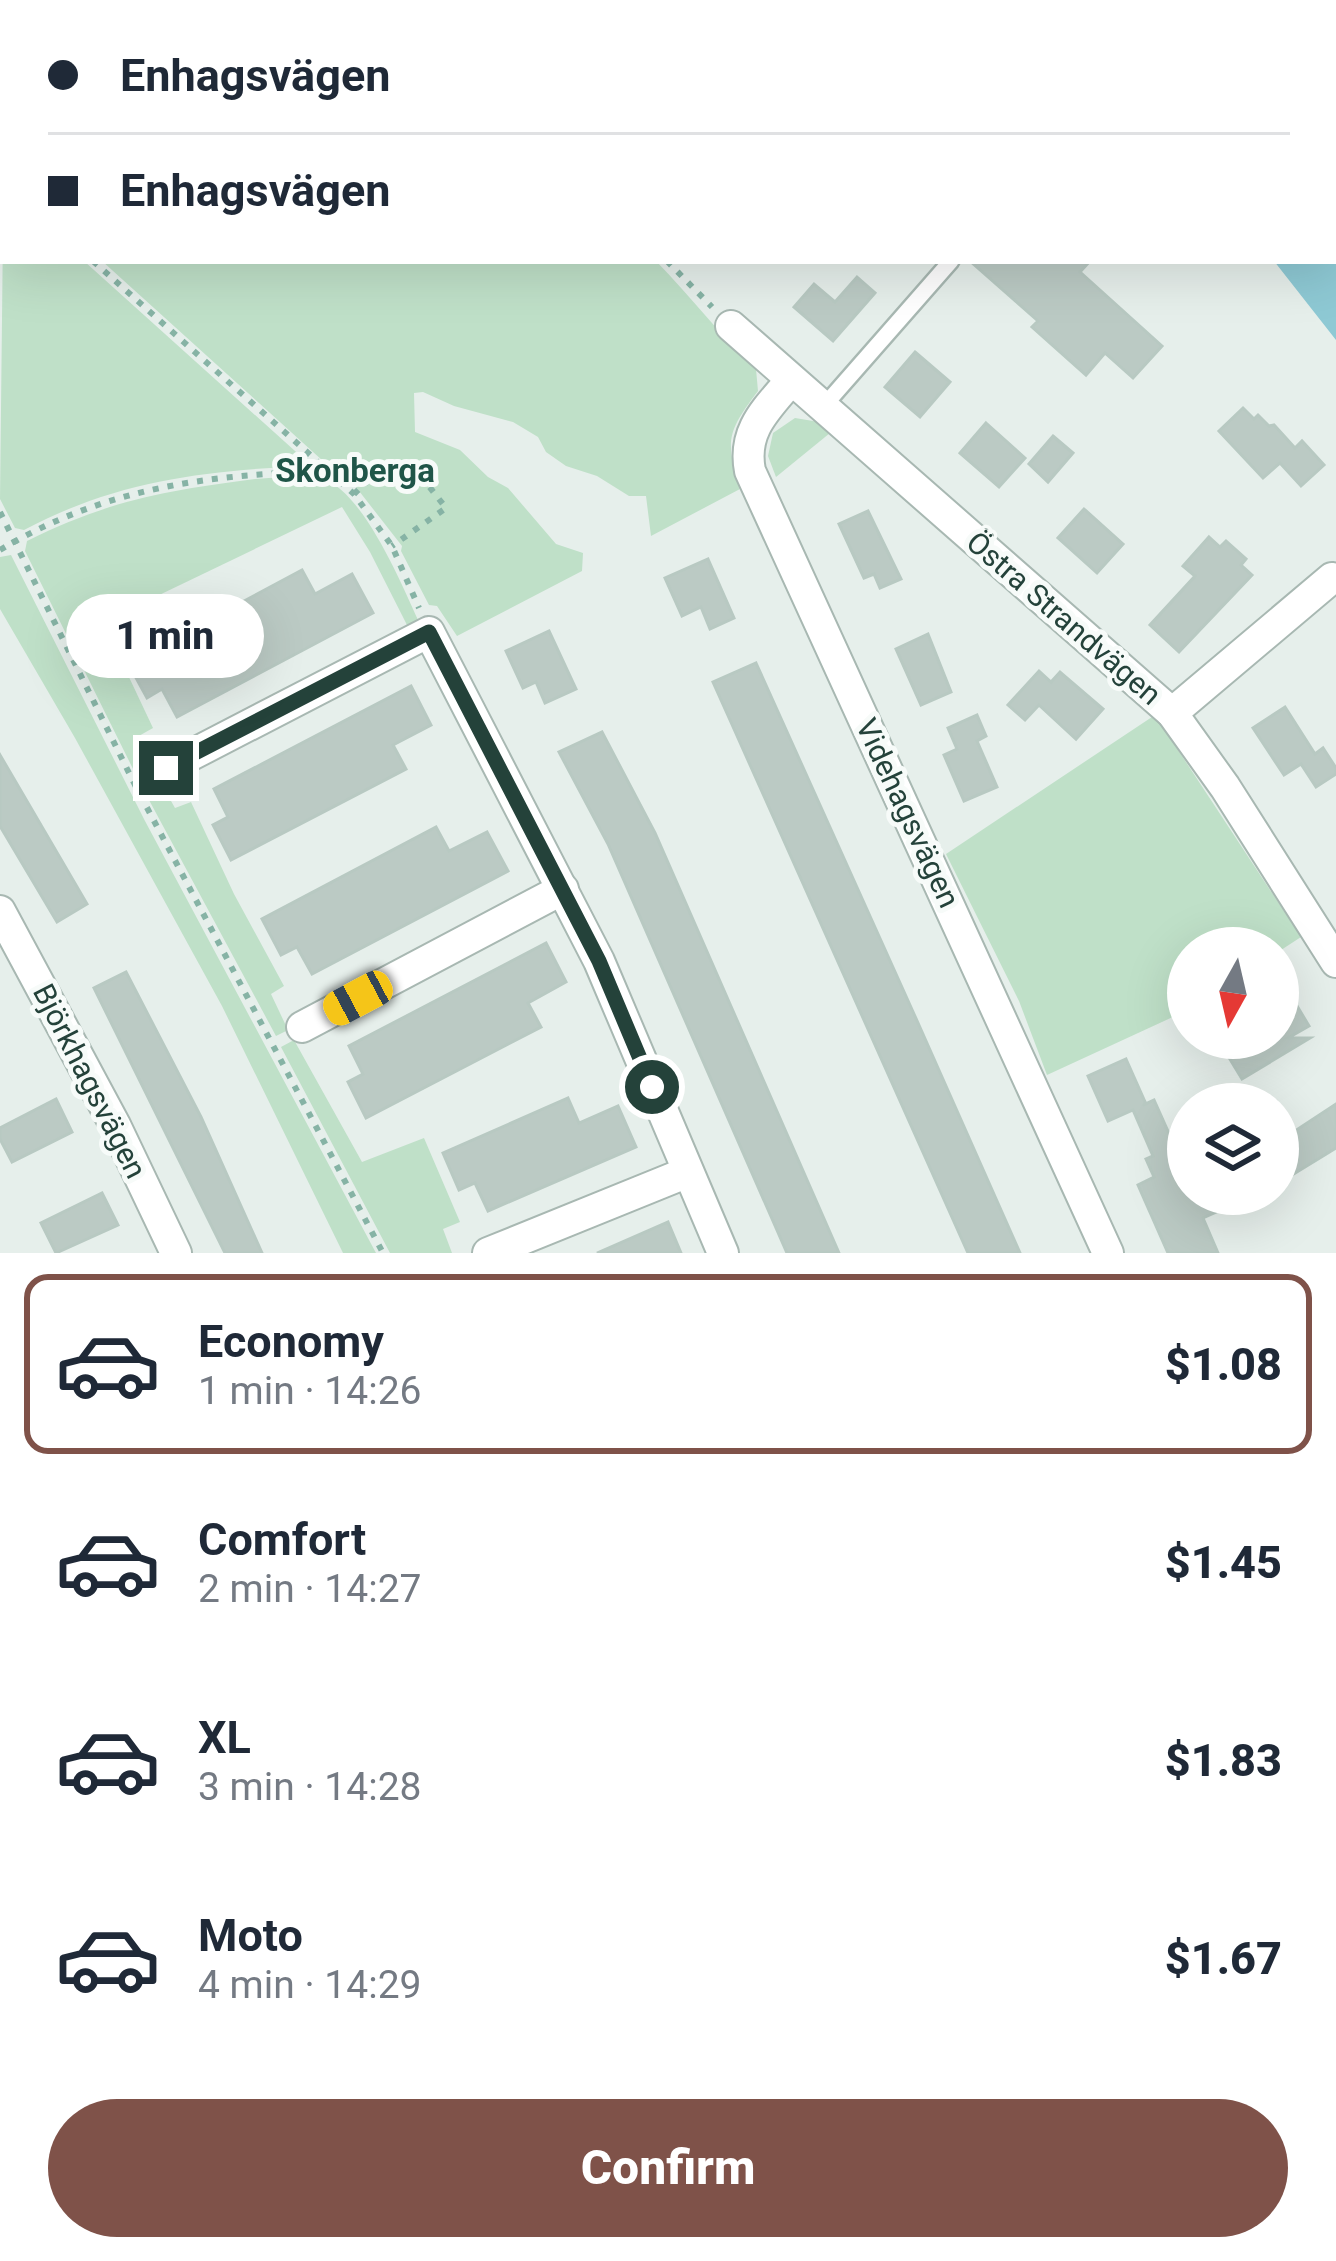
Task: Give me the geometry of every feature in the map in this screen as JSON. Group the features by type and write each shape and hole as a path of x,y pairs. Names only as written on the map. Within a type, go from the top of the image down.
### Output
{"street":[{"name":"Östra Strandvägen","path":"731,326 1172,713 1226,787 1336,962"},
{"name":"Videhagsvägen","path":"791,380 756,422 746,453 750,471 1108,1253"},
{"path":"1172,713 1332,578"},
{"path":"166,768 429,632 599,961 723,1253"},
{"path":"302,1027 563,889"},
{"name":"Björkhagsvägen","path":"0,911 115,1125 176,1253"},
{"path":"488,1253 688,1172"}],"lane":[{"path":"823,407 948,264"}],"path":[{"path":"96,264 354,494 392,546 429,632"},
{"path":"670,264 731,326"},
{"path":"0,550 92,504 142,490 254,473 326,471"},
{"path":"354,494 376,473 420,475 446,508 392,546"},
{"path":"0,512 135,785 383,1253"}],"green space":[{"path":"3,264 87,264 305,460 304,466 230,471 126,490 24,530 15,528 0,499"},
{"path":"105,264 659,264 756,369 758,391 732,437 740,489 651,536 646,496 629,496 597,476 566,466 546,452 538,437 513,422 414,393 415,432 460,450 488,477 508,488 556,544 583,553 582,571 457,636 437,606 429,605 402,546 352,482"},
{"path":"795,418 819,422 830,433 776,477 768,456 773,433"},
{"path":"306,477 337,486 379,540 418,620 407,625 342,507 103,622 153,728 137,737 153,770 137,777 25,551 27,541 138,499 255,479"},
{"path":"11,555 145,821 376,1253 343,1253 222,1006 0,609 0,557"},
{"path":"1155,715 1294,927 1167,927 1167,1020 1047,1075 1019,1001 946,854"},
{"path":"158,778 175,808 191,802 284,986 271,994 288,1030 276,1036 142,787"},
{"path":"294,1040 362,1162 424,1138 460,1222 443,1229 452,1253 390,1253 281,1047"}],"water":[{"path":"1276,264 1336,264 1336,340"}],"building":[{"path":"973,264 1087,264 1080,272 1162,346 1133,378 1105,353 1086,375 1032,327 1038,321"},
{"path":"857,277 875,293 833,341 794,307 814,284 835,302"},
{"path":"915,352 950,382 920,417 885,387"},
{"path":"1243,408 1254,419 1258,415 1274,425 1295,448 1302,441 1324,465 1301,486 1280,463 1263,478 1219,431"},
{"path":"986,423 1025,458 999,487 960,453"},
{"path":"1053,436 1073,453 1048,482 1029,464"},
{"path":"1084,509 1123,544 1097,573 1058,538"},
{"path":"868,511 901,579 880,588 874,574 864,578 839,524"},
{"path":"1209,537 1220,547 1226,541 1246,559 1241,565 1252,575 1179,652 1150,625 1195,576 1183,566"},
{"path":"708,559 734,618 710,629 701,607 682,616 665,578"},
{"path":"302,570 315,594 352,574 373,613 177,717 162,689 147,698 128,663"},
{"path":"549,631 576,689 545,703 536,682 523,688 506,651"},
{"path":"928,634 951,692 921,705 896,649"},
{"path":"756,663 1020,1253 968,1253 713,682"},
{"path":"1039,671 1051,682 1060,672 1103,709 1076,739 1039,705 1025,720 1008,705"},
{"path":"411,686 431,725 393,745 406,769 231,860 213,825 228,817 214,789"},
{"path":"1285,707 1315,754 1323,748 1336,768 1336,774 1316,787 1301,764 1284,775 1253,728"},
{"path":"977,715 986,736 977,741 997,787 964,801 944,755 957,749 948,728"},
{"path":"602,732 655,833 839,1253 787,1253 608,844 559,752"},
{"path":"0,755 87,904 57,922 0,826"},
{"path":"436,827 449,851 487,832 508,871 312,974 297,947 281,955 262,919"},
{"path":"546,943 566,982 528,1003 541,1027 366,1118 348,1082 363,1074 349,1046"},
{"path":"126,972 201,1117 262,1253 225,1253 94,988"},
{"path":"1299,1009 1309,1026 1299,1032"},
{"path":"1126,1059 1146,1104 1154,1100 1167,1129 1167,1215 1210,1215 1203,1218 1218,1253 1168,1253 1138,1185 1154,1177 1146,1159 1153,1156 1133,1110 1108,1121 1088,1076"},
{"path":"1230,1059 1275,1059 1242,1079"},
{"path":"568,1098 579,1123 618,1106 636,1147 488,1211 475,1183 459,1190 443,1153"},
{"path":"56,1099 72,1132 12,1162 0,1139 0,1128"},
{"path":"1336,1104 1336,1148 1299,1171 1299,1128"},
{"path":"102,1193 118,1225 56,1253 41,1223"},
{"path":"668,1222 681,1253 597,1253"}],"district":[{"name":"Skonberga","path":"355,470"}],"route":[{"path":"166,768 429,632 599,961 652,1087"}]}
